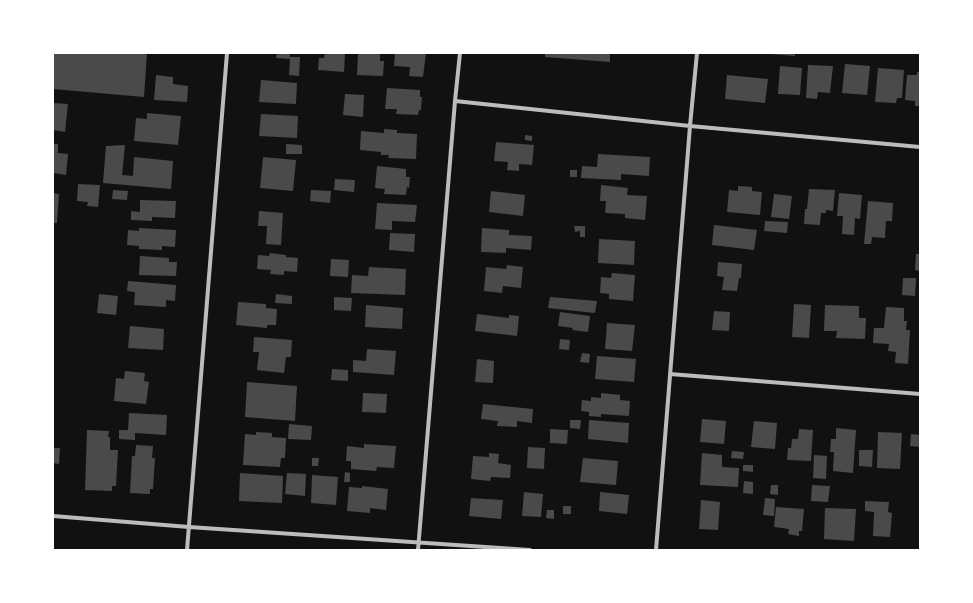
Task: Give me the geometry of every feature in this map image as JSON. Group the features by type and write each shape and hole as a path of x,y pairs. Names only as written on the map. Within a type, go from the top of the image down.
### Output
{"street":[{"path":"187,550 227,53"},
{"path":"418,550 460,53"},
{"path":"656,550 697,53"},
{"path":"455,101 690,126 920,147"},
{"path":"670,374 920,394"},
{"path":"53,516 189,527 530,550"}],"building":[{"path":"53,53 147,53 144,97 53,89"},
{"path":"277,53 290,53 290,57 300,57 299,76 289,75 290,59 276,58"},
{"path":"325,53 345,53 344,72 318,70 319,58 324,58"},
{"path":"358,53 380,53 380,61 384,61 383,76 357,75"},
{"path":"395,53 426,53 423,77 409,76 410,67 394,66"},
{"path":"545,53 610,53 610,62 545,57"},
{"path":"795,53 795,56 770,54"},
{"path":"845,64 870,66 867,95 842,93"},
{"path":"808,65 833,66 830,93 818,92 817,99 806,98"},
{"path":"780,66 802,68 800,95 778,94"},
{"path":"878,68 904,70 902,98 897,98 896,103 875,102"},
{"path":"917,72 920,72 920,106 915,106 915,101 905,100 907,75 917,75"},
{"path":"156,75 173,77 173,84 188,86 187,102 154,100"},
{"path":"727,75 768,79 765,103 725,99"},
{"path":"261,80 297,83 296,104 259,102"},
{"path":"387,88 420,90 420,97 422,97 421,110 419,110 418,115 396,114 397,109 385,109"},
{"path":"345,94 364,95 363,117 343,115"},
{"path":"53,103 68,104 65,132 53,130"},
{"path":"147,113 181,116 178,145 134,141 136,118 147,119"},
{"path":"261,114 298,116 297,138 259,136"},
{"path":"384,129 397,130 397,133 417,134 416,159 388,158 389,155 381,155 381,152 360,150 361,131 384,133"},
{"path":"525,135 532,136 532,141 525,140"},
{"path":"496,142 534,145 532,165 519,164 519,171 507,170 508,162 494,161"},
{"path":"53,144 58,144 58,153 68,154 66,175 53,173"},
{"path":"286,144 302,145 302,154 286,154"},
{"path":"125,145 122,175 133,176 134,157 173,161 171,189 103,183 106,146"},
{"path":"598,154 650,157 649,176 621,174 621,180 581,178 582,166 597,167"},
{"path":"263,157 296,160 293,191 260,188"},
{"path":"377,166 406,169 406,177 410,177 409,188 407,187 406,195 384,194 385,189 375,188"},
{"path":"570,170 577,170 577,177 570,177"},
{"path":"335,179 355,180 354,192 334,190"},
{"path":"78,184 100,185 98,207 87,206 88,202 77,201"},
{"path":"601,185 628,188 627,195 647,196 645,220 625,218 625,214 605,213 606,201 600,201"},
{"path":"738,186 752,187 752,191 762,192 760,215 727,212 729,190 738,191"},
{"path":"809,189 835,190 833,211 826,210 826,213 821,213 820,225 804,224"},
{"path":"113,190 128,191 127,200 112,199"},
{"path":"311,190 331,191 330,203 310,201"},
{"path":"491,191 525,195 523,216 489,212"},
{"path":"53,193 59,194 57,223 53,223"},
{"path":"839,193 862,195 860,219 855,218 854,235 842,234 843,216 837,216"},
{"path":"774,194 792,196 789,219 771,217"},
{"path":"140,200 176,201 175,218 152,217 152,221 131,220 131,211 140,212"},
{"path":"868,201 893,203 892,221 886,221 885,238 872,237 871,244 864,244"},
{"path":"377,203 417,205 415,222 392,221 392,230 375,229"},
{"path":"259,211 283,213 281,245 266,244 267,226 258,226"},
{"path":"765,221 788,222 787,233 764,231"},
{"path":"714,225 757,230 754,250 712,245"},
{"path":"574,226 585,226 585,237 580,237 580,231 575,232"},
{"path":"139,228 176,230 175,247 162,246 162,250 139,249 139,246 127,245 128,230 139,231"},
{"path":"482,228 509,230 509,235 532,236 531,250 506,248 506,253 481,252"},
{"path":"390,233 415,234 414,252 389,250"},
{"path":"599,239 635,241 634,265 598,263"},
{"path":"270,253 298,258 297,272 284,271 284,275 270,274 271,270 257,269 258,255 269,256"},
{"path":"916,254 920,254 920,271 915,270"},
{"path":"140,256 169,258 169,262 177,262 176,276 139,275"},
{"path":"331,259 349,260 348,277 330,276"},
{"path":"718,262 742,264 741,278 739,278 737,291 722,290 724,277 717,276"},
{"path":"507,265 523,267 521,288 503,286 502,293 484,291 486,267 506,269"},
{"path":"369,267 406,269 405,295 351,293 352,275 368,276"},
{"path":"612,273 635,275 633,301 609,299 609,294 600,293 601,277 611,278"},
{"path":"903,278 916,278 915,296 902,295"},
{"path":"128,281 176,285 175,301 166,300 166,307 134,305 135,292 127,291"},
{"path":"99,294 118,296 116,315 97,313"},
{"path":"276,294 292,296 292,304 275,303"},
{"path":"334,297 352,298 351,311 334,310"},
{"path":"550,297 597,301 595,313 548,308"},
{"path":"238,302 266,304 266,308 277,309 276,325 267,325 267,328 236,325"},
{"path":"794,304 811,305 809,338 792,337"},
{"path":"366,305 403,308 402,329 365,327"},
{"path":"825,305 859,306 859,318 866,318 865,339 836,338 837,331 824,331"},
{"path":"886,307 904,308 904,321 907,321 906,330 910,330 908,364 895,363 896,352 888,351 889,344 873,343 874,328 884,328"},
{"path":"714,311 730,312 729,331 712,330"},
{"path":"560,312 590,316 588,332 558,326"},
{"path":"477,314 509,318 509,315 519,316 517,336 475,331"},
{"path":"607,323 635,325 632,351 605,349"},
{"path":"130,326 164,329 163,350 128,348"},
{"path":"254,337 292,340 291,357 286,357 284,373 257,370 259,352 253,352"},
{"path":"560,339 570,340 569,350 559,349"},
{"path":"367,349 396,351 394,375 353,372 353,360 366,361"},
{"path":"582,353 590,354 589,363 580,362"},
{"path":"597,356 636,359 634,382 595,379"},
{"path":"477,359 494,361 493,383 475,382"},
{"path":"332,369 348,370 348,381 331,380"},
{"path":"125,371 145,373 144,381 149,382 146,404 114,401 116,378 124,379"},
{"path":"247,382 297,386 295,421 245,417"},
{"path":"363,393 387,394 386,413 362,412"},
{"path":"601,393 620,395 620,400 630,401 629,416 601,414 601,417 589,416 589,412 581,411 582,400 591,401 591,397 601,398"},
{"path":"483,404 533,409 532,423 517,421 517,427 497,426 498,421 481,419"},
{"path":"129,413 167,415 166,435 135,433 135,440 119,439 119,430 128,430"},
{"path":"702,419 726,421 724,444 700,442"},
{"path":"570,420 581,420 580,429 570,428"},
{"path":"589,420 629,423 628,443 588,439"},
{"path":"754,421 777,423 775,449 751,447"},
{"path":"289,424 312,426 311,440 288,439"},
{"path":"836,428 856,430 853,473 833,471 834,452 830,452 831,439 836,439"},
{"path":"550,429 568,430 567,444 550,443"},
{"path":"799,429 813,430 811,461 787,460 788,448 791,448 792,439 798,439"},
{"path":"87,430 109,431 108,437 110,437 110,450 118,450 116,486 112,486 112,491 85,490"},
{"path":"256,432 272,433 272,437 286,438 285,458 281,458 280,467 243,465 245,434 256,435"},
{"path":"878,432 902,433 900,469 877,468"},
{"path":"911,434 920,435 920,447 910,446"},
{"path":"364,444 396,446 394,468 377,467 376,471 351,469 351,461 346,461 347,446 364,448"},
{"path":"136,445 153,446 152,458 155,458 153,489 150,489 150,494 130,493 132,456 135,456"},
{"path":"528,447 545,448 544,469 527,468"},
{"path":"53,448 60,448 59,464 53,463"},
{"path":"859,450 873,450 872,467 859,466"},
{"path":"732,451 744,452 743,459 731,458"},
{"path":"489,453 499,454 498,463 511,465 510,478 491,477 490,481 471,479 473,456 489,457"},
{"path":"702,453 722,455 722,467 739,468 738,487 700,485"},
{"path":"814,455 827,456 826,479 813,478"},
{"path":"312,458 319,458 318,466 312,466"},
{"path":"583,458 618,461 616,485 580,482"},
{"path":"743,465 753,465 753,472 743,471"},
{"path":"345,472 350,473 350,482 344,482"},
{"path":"240,473 283,476 282,503 239,501"},
{"path":"287,473 306,474 305,496 285,494"},
{"path":"312,475 338,477 336,505 311,503"},
{"path":"744,481 753,482 753,494 743,493"},
{"path":"771,485 778,485 778,495 770,494"},
{"path":"812,485 830,486 828,502 811,501"},
{"path":"362,486 388,489 386,510 370,508 370,513 347,511 349,487 362,488"},
{"path":"524,492 543,494 541,517 522,516"},
{"path":"600,492 629,495 627,514 599,511"},
{"path":"471,498 503,500 501,519 469,516"},
{"path":"765,498 775,499 774,516 763,515"},
{"path":"701,500 720,502 718,530 699,529"},
{"path":"865,501 889,502 888,512 892,513 890,537 873,536 874,512 865,511"},
{"path":"563,506 571,506 571,514 563,514"},
{"path":"776,507 804,509 802,531 799,531 799,536 788,534 789,529 774,527"},
{"path":"825,508 856,509 854,541 824,539"},
{"path":"547,510 554,510 554,519 546,518"}]}
